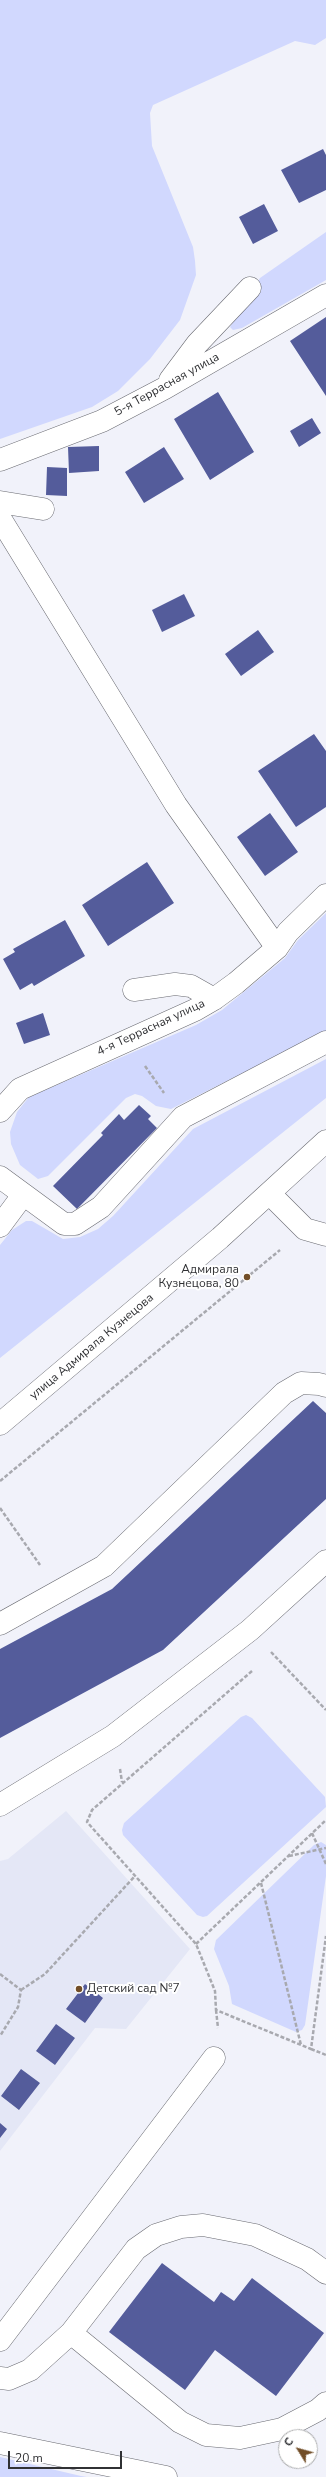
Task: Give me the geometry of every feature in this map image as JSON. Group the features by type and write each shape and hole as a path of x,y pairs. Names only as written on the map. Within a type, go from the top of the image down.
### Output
{"main road":[{"path":"165,388 197,344 250,288"},
{"name":"5-я Террасная улица","path":"0,460 102,421 165,388 326,295"},
{"path":"0,502 43,509"},
{"path":"0,518 176,805 277,948"},
{"name":"4-я Террасная улица","path":"0,1111 10,1091 195,1010 214,999 277,948 288,932 326,895"},
{"path":"134,990 175,984 191,986 214,999"},
{"path":"0,1177 64,1224 75,1224 101,1207 183,1117 326,1042"},
{"name":"улица Адмирала Кузнецова","path":"0,1424 220,1238 270,1194 326,1141"},
{"path":"0,1226 23,1194"},
{"path":"270,1194 305,1229 326,1235"},
{"path":"0,1624 104,1566 284,1393 301,1383 326,1386"},
{"path":"0,1805 113,1736 250,1630 326,1561"},
{"path":"0,2340 214,2058"},
{"path":"0,2378 9,2379 30,2370 71,2333 136,2249 156,2235 181,2227 203,2226 255,2235 307,2259 326,2273"},
{"path":"71,2333 180,2422 206,2435 240,2438 282,2429 318,2410 326,2403"},
{"path":"0,2443 166,2477"}],"path":[{"path":"0,1481 305,1229"},
{"path":"0,1508 41,1566"},
{"path":"266,1659 272,1654 326,1710"},
{"path":"254,1669 122,1783 89,1816 87,1822 134,1877 196,1944 215,1991 216,2010 326,2055"},
{"path":"196,1944 326,1820"},
{"path":"312,1833 326,1864"},
{"path":"288,1856 326,1848"},
{"path":"0,2036 18,2007 21,1990 45,1974 134,1877"},
{"path":"261,1882 301,2045"},
{"path":"311,2049 326,1936"},
{"path":"0,1974 21,1990"}],"shaded area":[{"path":"0,0 326,0 326,38 315,45 295,41 153,105 150,113 152,146 193,247 195,261 196,275 180,320 150,359 118,391 92,407 0,439"},
{"path":"326,232 326,280 242,328 233,330 230,327 260,278"},
{"path":"326,913 326,1031 171,1109 156,1106 142,1096 135,1094 126,1098 48,1176 38,1179 20,1165 11,1144 10,1132 17,1112 29,1097 196,1025 222,1010 285,958 298,940"},
{"path":"326,1059 326,1098 0,1358 0,1245 12,1230 26,1221 32,1221 63,1239 80,1237 98,1229 113,1216 193,1129"},
{"path":"246,1715 252,1718 325,1797 326,1807 207,1916 203,1917 197,1915 123,1835 122,1830 124,1823 241,1717"},
{"name":"Детский сад №7","path":"66,1811 190,1949 126,2029 95,2028 0,2151 0,1861 8,1859"},
{"path":"321,1842 326,1845 326,1876 305,2025 302,2030 296,2032 232,2004 229,1986 214,1949 216,1940 314,1845"},
{"path":"0,2457 81,2476 87,2477 0,2477"}],"building":[{"path":"323,149 326,155 326,190 299,203 281,170"},
{"path":"264,204 278,231 253,244 239,217"},
{"path":"326,317 326,396 290,341"},
{"path":"218,392 254,452 210,480 174,419"},
{"path":"312,418 321,433 299,447 290,431"},
{"path":"99,446 99,471 69,473 68,447"},
{"path":"164,447 184,479 144,503 125,472"},
{"path":"47,467 67,468 67,496 46,495"},
{"path":"184,594 195,616 162,632 152,610"},
{"path":"258,630 274,652 241,676 225,654"},
{"path":"314,734 326,751 326,807 296,827 258,771"},
{"path":"270,813 298,852 265,876 237,837"},
{"path":"147,862 174,903 108,946 82,905"},
{"path":"65,920 85,956 34,986 32,983 20,990 3,959 15,952 13,949"},
{"path":"43,1013 50,1035 24,1044 16,1023"},
{"path":"139,1105 151,1116 148,1119 157,1128 77,1209 53,1186 103,1135 101,1133 119,1114 124,1120"},
{"path":"313,1401 326,1413 326,1499 163,1650 0,1738 0,1649 112,1589"},
{"path":"85,1984 103,1998 85,2023 66,2009"},
{"path":"56,2024 75,2038 55,2065 36,2051"},
{"path":"21,2069 40,2083 19,2110 1,2096"},
{"path":"0,2123 7,2129 0,2138"},
{"path":"162,2263 214,2302 221,2292 234,2301 252,2278 324,2333 276,2396 215,2350 185,2390 109,2332"}],"place":[{"name":"Адмирала Кузнецова, 80","path":"247,1277"},
{"name":"Детский сад №7","path":"79,1989"}]}
